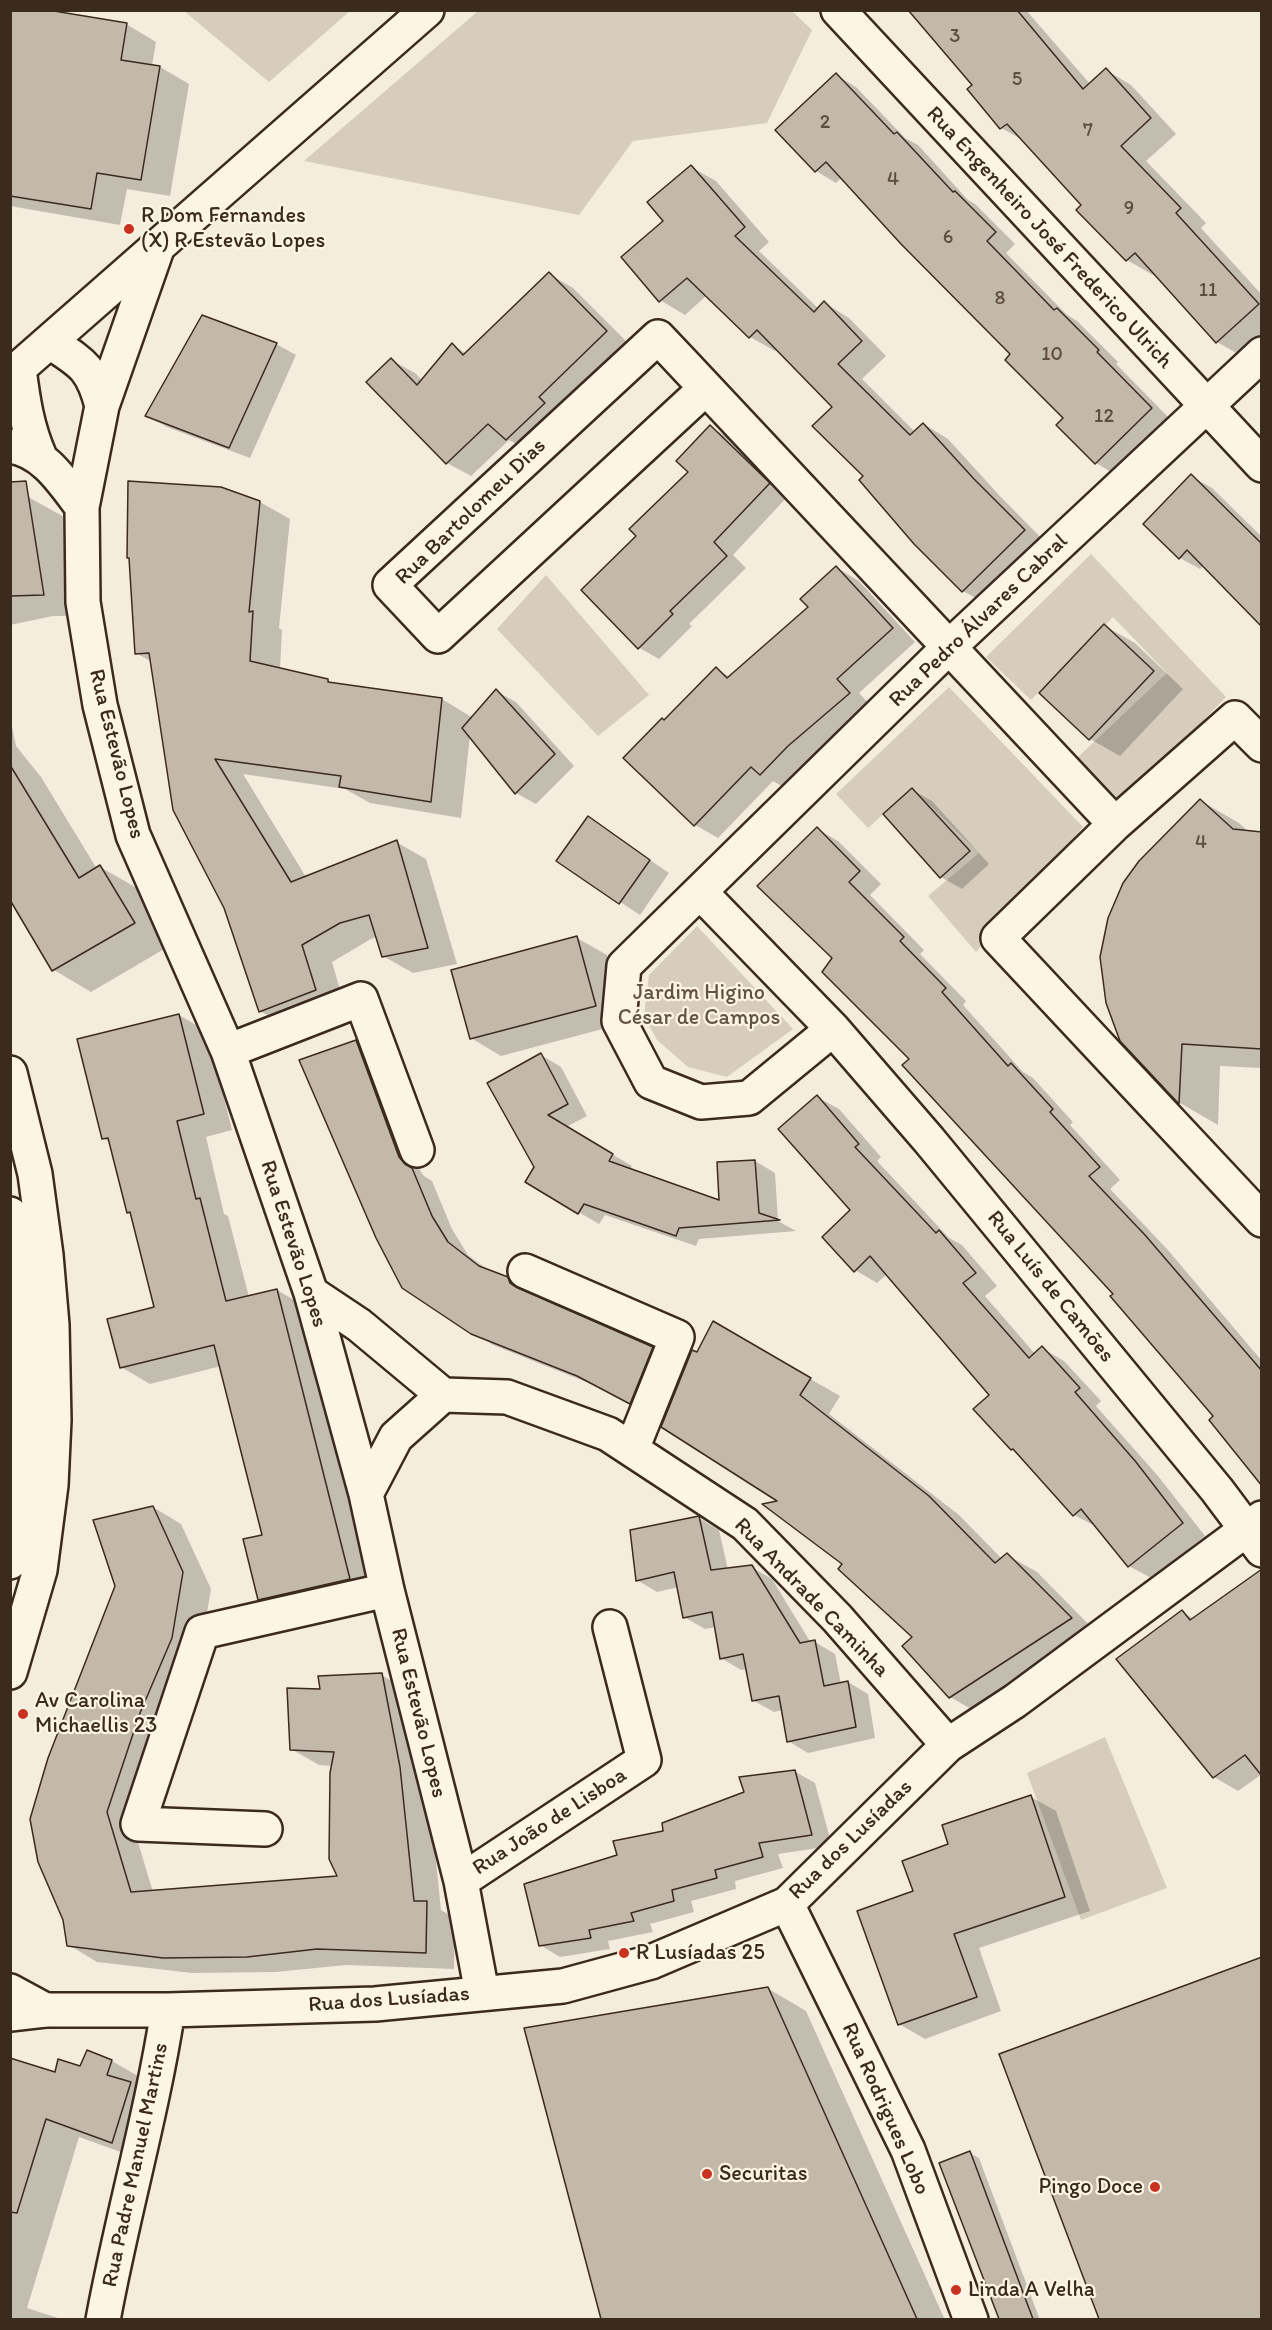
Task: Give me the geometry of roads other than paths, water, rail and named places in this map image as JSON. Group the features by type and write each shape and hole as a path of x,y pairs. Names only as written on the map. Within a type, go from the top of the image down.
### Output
{"street":[{"path":"82,507 56,474 25,452 30,437 15,373 427,10"},
{"name":"Rua Engenheiro José Frederico Ulrich","path":"838,10 1262,465"},
{"name":"Rua Estevão Lopes","path":"158,246 102,406 82,507 83,602 100,705 133,835 228,1051 312,1293 366,1494 387,1590 461,1881 482,1993"},
{"name":"Rua Bartolomeu Dias","path":"706,388 438,636 390,585 658,337 950,647 1114,824"},
{"name":"Rua Estevão Lopes","path":"50,342 80,362 96,382 102,406"},
{"name":"Rua Pedro Álvares Cabral","path":"700,892 950,647 1262,354"},
{"path":"1262,745 1235,718 1114,824 998,938 1262,1220"},
{"path":"700,892 624,966 619,1021 651,1082 701,1102 749,1098 833,1029"},
{"name":"Rua Luís de Camões","path":"700,892 833,1029 929,1140 1210,1481 1256,1532"},
{"path":"228,1051 361,999 417,1150"},
{"path":"10,1073 35,1174 46,1255 52,1325 54,1420 51,1485 40,1570 10,1672"},
{"path":"10,1214 24,1414 16,1480 18,1526 10,1562"},
{"path":"525,1270 678,1337 632,1449"},
{"path":"312,1293 359,1325 443,1395 396,1437 366,1494"},
{"name":"Rua Andrade Caminha","path":"443,1395 507,1397 608,1434 745,1524 837,1618 948,1745"},
{"name":"Rua dos Lusíadas","path":"10,2014 45,2010 168,2010 375,2004 563,1986 651,1962 787,1904 948,1745 1015,1701 1256,1532"},
{"path":"265,1829 138,1824 202,1632 387,1590"},
{"name":"Rua João de Lisboa","path":"461,1881 644,1760 609,1627"},
{"name":"Rua Rodrigues Lobo","path":"787,1904 908,2150 971,2319"},
{"path":"10,1991 45,2010"},
{"name":"Rua Padre Manuel Martins","path":"103,2319 115,2253 156,2086 168,2010"}],"place":[{"name":"R Dom Fernandes (X) R Estevão Lopes","path":"129,229"},
{"name":"Av Carolina Michaellis 23","path":"23,1714"},
{"name":"R Lusíadas 25","path":"624,1953"},
{"name":"Securitas","path":"707,2174"},
{"name":"Pingo Doce","path":"1155,2187"},
{"name":"Linda A Velha","path":"956,2290"}],"park label":[{"name":"Jardim Higino César de Campos","path":"699,1006"}]}
